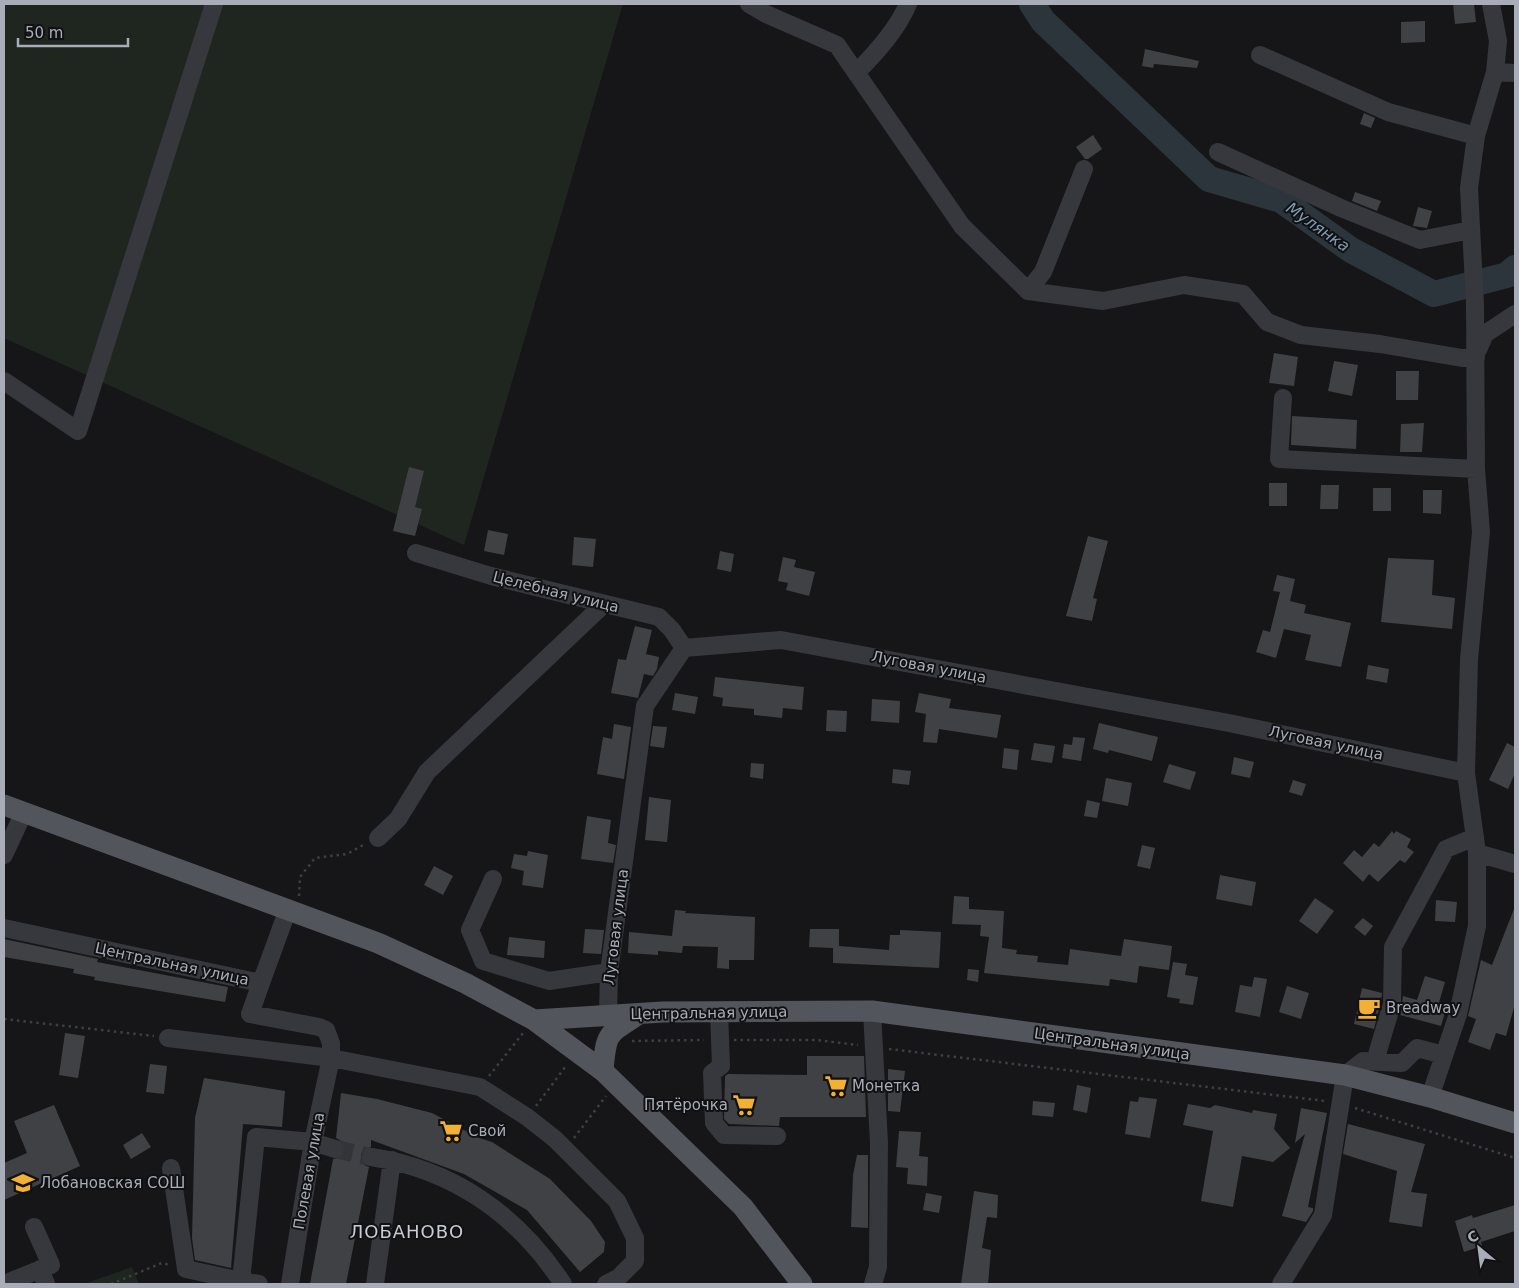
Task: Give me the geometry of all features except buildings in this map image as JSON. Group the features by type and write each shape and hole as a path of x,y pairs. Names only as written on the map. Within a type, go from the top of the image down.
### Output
{"main road":[{"path":"11,811 288,909 378,943 465,983 534,1020 578,1051 609,1077 743,1207 802,1284"},
{"name":"Центральная улица","path":"534,1020 639,1014 872,1011 1345,1075 1430,1097 1515,1123"},
{"path":"609,1077 605,1041 614,1031 639,1014"}],"street":[{"path":"4,381 78,431 214,4"},
{"path":"750,4 766,14 837,45 962,226 1028,291 1103,302 1184,285 1243,294 1267,322 1301,335 1380,344 1462,358 1476,356"},
{"path":"856,73 874,55 897,25 908,4"},
{"path":"1430,1097 1458,1014 1477,926 1476,845 1466,773 1469,659 1481,532 1476,469 1475,305 1470,188 1476,136 1495,72 1498,41 1491,4"},
{"path":"1260,55 1388,112 1476,136"},
{"path":"1495,72 1515,72"},
{"path":"1218,152 1341,208 1420,240 1471,230"},
{"path":"1028,291 1043,272 1084,169"},
{"path":"1476,356 1485,334 1515,314"},
{"path":"1283,398 1279,459 1476,469"},
{"name":"Целебная улица","path":"416,553 491,576 659,617 672,630 684,648"},
{"path":"378,838 398,819 428,772 604,604"},
{"name":"Луговая улица","path":"608,1015 609,972 645,706 684,648 781,640 1229,723 1466,773"},
{"path":"4,855 11,811"},
{"path":"1375,1062 1392,1004 1393,947 1446,849 1476,845 1515,864"},
{"path":"493,880 470,930 483,961 549,981 609,972"},
{"path":"261,983 288,909"},
{"name":"Центральная улица","path":"4,928 261,983 250,1014 324,1028 331,1040 330,1058"},
{"path":"872,1011 879,1143 878,1267 873,1284"},
{"path":"718,1012 721,1066 712,1073 714,1123 724,1135 777,1136"},
{"path":"168,1038 330,1058 480,1087 527,1117 565,1149 617,1201 635,1238 635,1261 618,1278 606,1284"},
{"path":"1281,1284 1323,1215 1339,1103 1345,1075 1363,1061 1402,1063 1418,1048 1444,1055"},
{"name":"Полевая улица","path":"290,1284 313,1142 330,1058"},
{"path":"241,1281 256,1138 313,1142 335,1150"},
{"path":"371,1157 392,1160 444,1177 485,1200 529,1239 563,1284"},
{"path":"375,1284 392,1160"},
{"path":"171,1168 186,1269 259,1284"},
{"path":"4,1284 43,1277 51,1265 34,1227"}],"path":[{"path":"300,877 315,858 347,854 378,838"},
{"path":"4,1019 168,1038"},
{"path":"480,1087 534,1020"},
{"path":"605,1041 816,1040 1339,1103 1515,1158"},
{"path":"527,1117 578,1051"},
{"path":"565,1149 609,1077"},
{"path":"111,1284 162,1264"}],"shaded area":[{"path":"4,4 623,4 464,545 4,338"},
{"path":"132,1267 139,1284 84,1284"}],"waterway":[{"name":"Мулянка","path":"1032,4 1043,21 1209,179 1281,200 1351,250 1434,294 1507,275 1515,268"}],"tunnel":[{"path":"335,1149 371,1157"}],"place":[{"name":"Breadway","path":"1369,1008"},
{"name":"Монетка","path":"836,1086"},
{"name":"Пятёрочка","path":"744,1105"},
{"name":"Свой","path":"451,1131"},
{"name":"Лобановская СОШ","path":"23,1183"}],"district":[{"name":"ЛОБАНОВО","path":"407,1231"}]}
